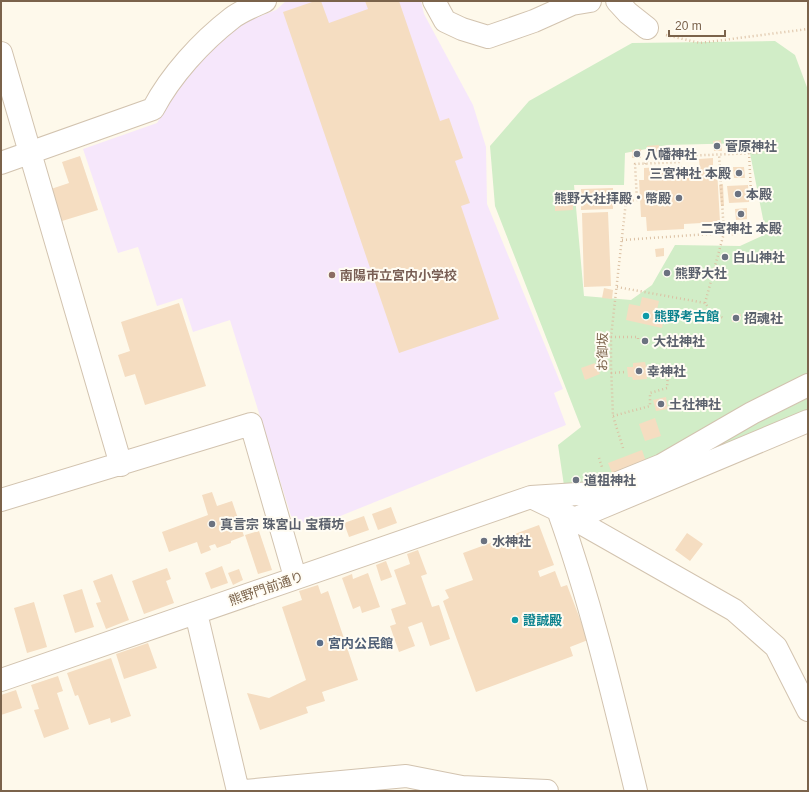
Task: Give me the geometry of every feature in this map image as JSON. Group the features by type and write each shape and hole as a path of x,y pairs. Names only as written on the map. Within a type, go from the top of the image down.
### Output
{"street":[{"path":"1,163 31,154 153,109 166,85 196,51 232,17 265,1"},
{"path":"434,1 445,21 462,29 488,37 534,21 572,4 590,1"},
{"path":"617,1 628,13 647,28"},
{"path":"1,54 121,465"},
{"name":"熊野門前通り","path":"1,680 295,577 531,497 593,493 662,465 752,413 808,385"},
{"path":"566,514 808,421"},
{"path":"1,500 121,465 250,424 295,577"},
{"path":"531,497 566,514 734,610 776,647 808,710"},
{"path":"566,514 576,560 600,642 636,791"},
{"path":"196,612 238,791"},
{"path":"245,791 406,776 462,787 547,791"}],"path":[{"path":"647,28 670,37 700,43 808,29"},
{"path":"749,153 751,193"},
{"path":"645,164 680,162 680,156 759,153"},
{"path":"705,303 724,233 719,154"},
{"path":"645,164 650,157"},
{"name":"お御坂","path":"623,448 612,416 612,337 626,201 637,200 635,164 645,164"},
{"path":"622,240 724,233"},
{"path":"617,287 705,303 713,314 724,318"},
{"path":"612,337 638,337 638,342"},
{"path":"611,373 625,372"},
{"path":"612,416 650,406 650,393 666,388 668,374"}],"shaded area":[{"name":"南陽市立宮内小学校","path":"286,1 421,1 424,14 473,105 486,147 487,204 563,389 554,393 566,425 313,527 291,516 230,320 193,332 182,298 157,306 138,247 118,253 83,149 157,123 179,87 227,29 276,10"}],"green space":[{"name":"熊野大社","path":"775,41 795,55 808,90 808,412 567,506 558,445 581,427 495,206 490,146 529,101 632,43","holes":["748,143 766,234 740,246 675,245 652,285 631,300 584,296 574,185 624,185 625,153 667,145"]}],"building":[{"path":"315,1 321,1 329,23 368,9 365,1 399,1 440,121 449,118 463,158 455,161 470,203 461,206 499,319 399,353 283,12"},
{"name":"菅原神社","path":"721,140 722,151 714,151 713,141"},
{"path":"659,145 660,152 647,152 647,146"},
{"name":"八幡神社","path":"641,149 641,158 632,158 632,150"},
{"path":"80,156 98,210 62,221 51,189 69,183 62,162"},
{"name":"熊野大社拝殿・幣殿","path":"713,158 713,169 717,169 720,222 684,224 684,229 647,231 646,217 641,217 639,180 644,180 644,168 682,166 682,171 700,170 699,159"},
{"name":"三宮神社 本殿","path":"733,167 744,167 745,178 734,178"},
{"path":"723,184 724,206 721,206 719,185"},
{"name":"本殿","path":"748,185 749,202 729,203 727,186"},
{"path":"613,188 613,209 581,210 581,189"},
{"path":"555,190 573,190 573,210 555,211"},
{"name":"二宮神社 本殿","path":"747,208 747,219 736,220 735,209"},
{"path":"608,212 611,286 584,287 582,213"},
{"path":"732,228 736,228 738,232 736,236 732,236 730,234 730,230"},
{"path":"664,248 664,256 656,257 655,249"},
{"path":"716,269 724,269 724,277 716,276"},
{"path":"604,288 613,290 612,299 602,298"},
{"name":"熊野考古館","path":"642,297 659,301 657,310 665,312 662,328 626,320 629,304 640,306"},
{"path":"179,303 206,386 145,405 135,374 125,377 118,355 130,351 121,322"},
{"name":"招魂社","path":"732,314 741,314 740,322 732,322"},
{"name":"幸神社","path":"645,362 646,366 651,365 652,375 647,375 647,379 633,380 632,377 628,377 627,367 633,367 633,363"},
{"path":"595,363 600,374 585,380 581,368"},
{"name":"土社神社","path":"666,397 668,409 656,411 653,400"},
{"path":"655,418 661,436 645,441 639,424"},
{"path":"642,450 648,467 615,480 608,463"},
{"name":"真言宗 珠宮山 宝積坊","path":"212,492 217,506 232,501 244,536 217,548 215,544 209,546 211,550 201,554 197,542 169,552 162,532 208,515 202,495"},
{"path":"391,507 397,523 378,530 372,514"},
{"path":"364,516 369,530 349,537 344,523"},
{"name":"證誠殿","path":"539,525 554,565 538,571 540,577 555,571 561,587 567,585 588,640 570,647 573,656 476,692 443,601 449,598 445,590 473,580 463,553"},
{"path":"259,531 272,570 258,574 245,535"},
{"path":"687,533 703,544 690,561 675,550"},
{"path":"418,550 427,574 421,576 432,607 439,605 450,639 430,646 422,622 408,627 415,646 399,652 390,626 396,624 391,609 406,604 394,570 410,564 407,554"},
{"path":"386,561 392,577 381,581 376,565"},
{"path":"222,566 228,583 211,589 205,573"},
{"path":"167,568 171,579 166,581 174,603 144,614 132,581"},
{"path":"239,569 243,580 233,585 228,573"},
{"path":"368,573 380,607 362,613 360,606 353,609 342,578 352,574 353,579"},
{"path":"112,574 129,620 106,629 96,603 101,602 93,581"},
{"name":"宮内公民館","path":"318,585 321,594 328,591 358,680 322,692 325,701 306,707 308,713 260,730 247,693 269,698 306,680 282,607 302,600 299,591"},
{"path":"82,589 94,627 75,633 63,595"},
{"path":"34,602 47,647 27,653 14,608"},
{"path":"148,643 157,668 124,679 116,654"},
{"path":"111,658 131,716 111,723 110,718 89,725 78,695 75,696 67,673"},
{"path":"58,676 63,691 57,693 69,729 44,738 34,710 39,709 31,685"},
{"path":"16,690 22,708 1,715 1,695"}],"place":[{"name":"菅原神社","path":"717,146"},
{"name":"八幡神社","path":"637,154"},
{"name":"三宮神社 本殿","path":"739,173"},
{"name":"本殿","path":"738,194"},
{"name":"熊野大社拝殿・幣殿","path":"679,198"},
{"name":"二宮神社 本殿","path":"741,214"},
{"name":"白山神社","path":"725,257"},
{"name":"熊野大社","path":"667,273"},
{"name":"南陽市立宮内小学校","path":"332,275"},
{"name":"熊野考古館","path":"646,316"},
{"name":"招魂社","path":"736,318"},
{"name":"大社神社","path":"645,341"},
{"name":"幸神社","path":"639,371"},
{"name":"土社神社","path":"661,404"},
{"name":"道祖神社","path":"576,480"},
{"name":"真言宗 珠宮山 宝積坊","path":"212,524"},
{"name":"水神社","path":"484,541"},
{"name":"證誠殿","path":"515,620"},
{"name":"宮内公民館","path":"320,643"}]}
